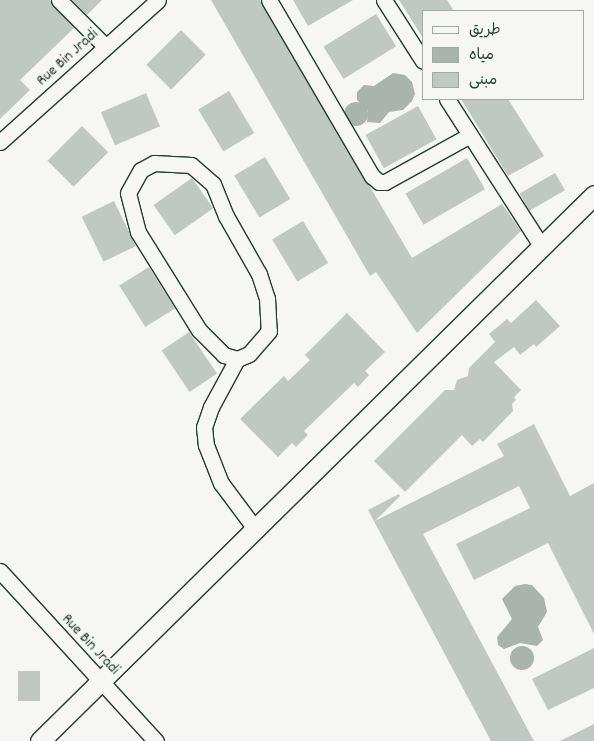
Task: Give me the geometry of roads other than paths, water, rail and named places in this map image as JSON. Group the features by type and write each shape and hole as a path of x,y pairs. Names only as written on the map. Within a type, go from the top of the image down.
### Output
{"street":[{"path":"59,0 106,47"},
{"name":"Rue Bin Jradi","path":"0,142 158,0"},
{"path":"269,0 372,176 379,182 385,182 470,135"},
{"path":"384,0 422,59"},
{"path":"448,100 542,247"},
{"path":"237,359 224,355 199,330 138,232 128,193 141,170 154,163 191,165 213,184 226,216 259,274 270,314 269,331 249,354 237,359 210,407 204,427 206,445 221,483 256,530"},
{"path":"40,741 594,195"},
{"name":"Rue Bin Jradi","path":"0,571 156,741"}],"water":[{"path":"393,73 405,75 412,82 415,94 412,101 403,110 389,112 380,123 367,122 368,111 357,100 357,92 364,85 374,86"},
{"path":"356,102 364,106 368,114 364,122 356,126 348,122 344,114 348,106"},
{"path":"532,585 544,598 547,612 538,627 543,640 537,646 520,643 504,649 498,645 497,637 512,619 502,599 515,586"},
{"path":"522,646 531,649 534,658 531,667 522,670 513,667 510,658 513,649"}]}
